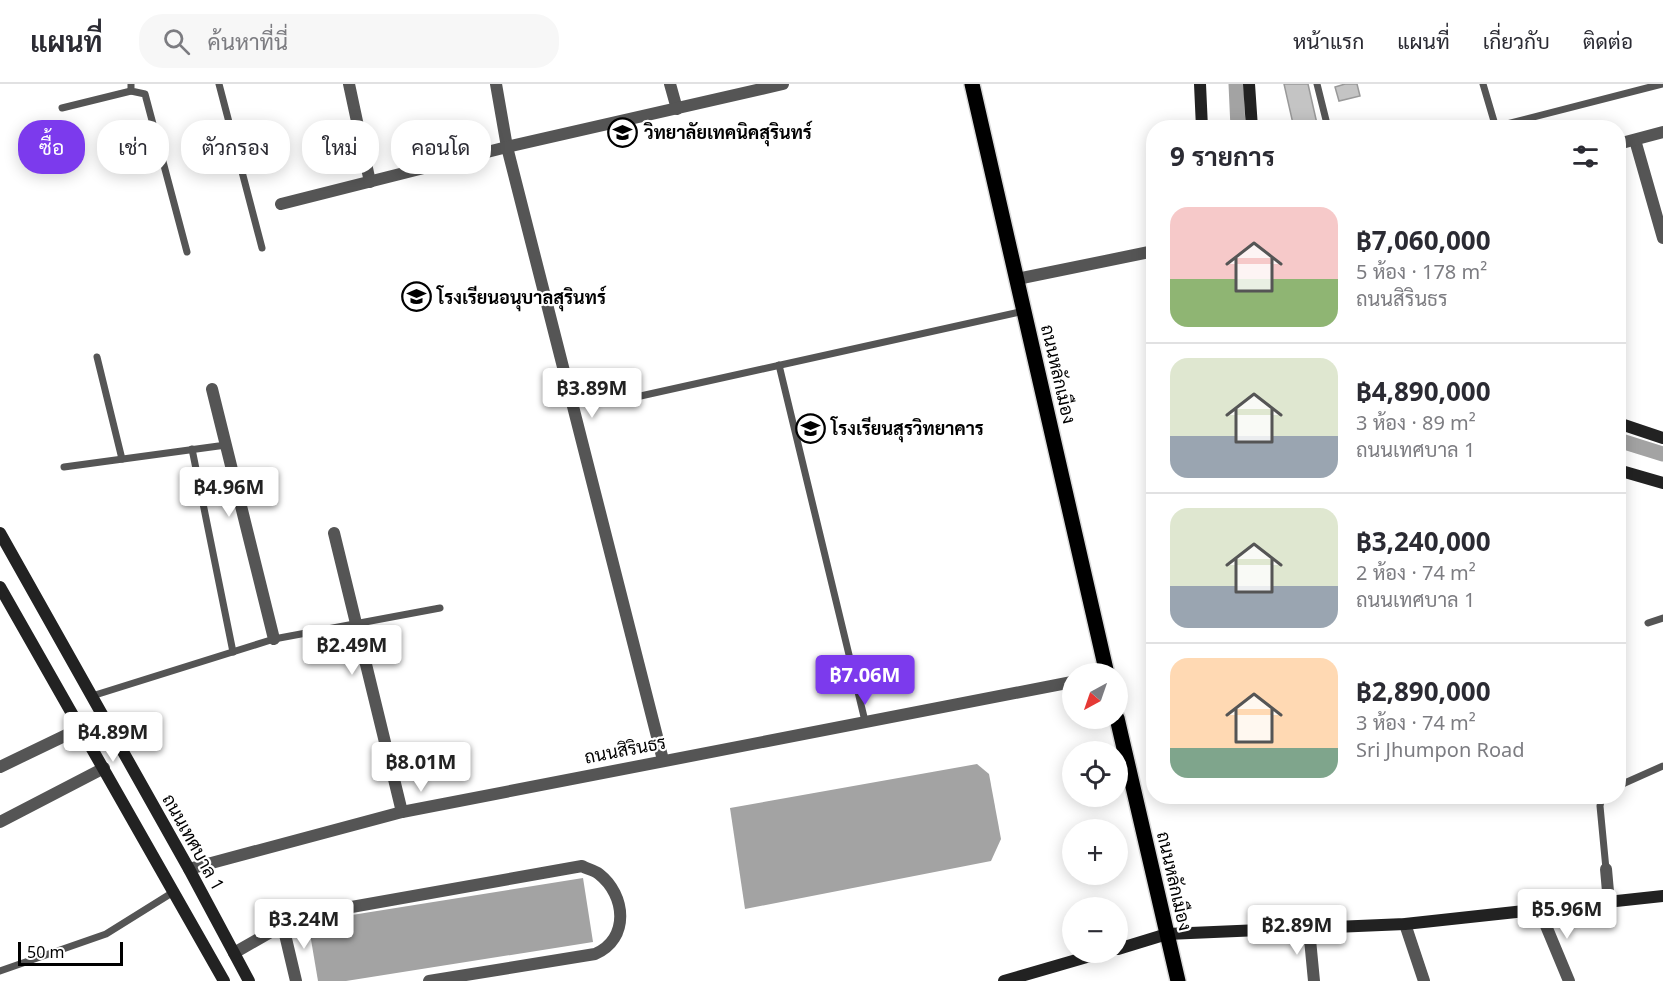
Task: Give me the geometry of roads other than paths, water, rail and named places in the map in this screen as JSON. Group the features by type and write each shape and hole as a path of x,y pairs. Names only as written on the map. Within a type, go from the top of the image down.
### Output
{"main road":[{"name":"ถนนหลักเมือง","path":"972,84 1104,663"},
{"path":"1200,84 1202,120"},
{"path":"1249,84 1251,120"},
{"path":"1626,426 1663,438"},
{"path":"1626,472 1663,483"},
{"name":"ถนนเทศบาล 1","path":"0,533 189,869 249,981"},
{"path":"0,587 175,891 224,981"},
{"name":"ถนนหลักเมือง","path":"1120,729 1178,981"},
{"path":"1128,946 1167,934 1405,924 1663,896"},
{"path":"1004,981 1066,963"}],"street":[{"path":"349,84 370,182"},
{"path":"496,84 507,147 663,760"},
{"path":"670,84 677,109"},
{"path":"281,204 507,147 677,109 764,86 783,84"},
{"path":"1626,142 1663,132"},
{"path":"1635,140 1663,238"},
{"path":"1017,279 1146,253"},
{"path":"212,389 274,639"},
{"path":"334,533 354,624 402,812"},
{"name":"ถนนสิรินธร","path":"189,869 402,812 1062,684"},
{"path":"0,767 81,728"},
{"path":"0,822 104,768"},
{"path":"234,952 282,926 329,911 582,866 598,873 616,898 621,915 618,935 609,948 595,954 429,981"},
{"path":"1606,869 1609,903"},
{"path":"1539,909 1569,981"},
{"path":"1405,924 1424,981"},
{"path":"282,926 296,981"},
{"path":"1309,929 1314,981"}],"lane":[{"path":"219,84 262,248"},
{"path":"1317,84 1326,120"},
{"path":"1484,84 1492,120"},
{"path":"1521,120 1662,84"},
{"path":"62,108 131,87 145,94 187,252"},
{"path":"618,401 1024,311"},
{"path":"98,357 122,459"},
{"path":"779,365 865,721"},
{"path":"64,467 226,445"},
{"path":"192,449 233,652"},
{"path":"92,696 274,639 440,608"},
{"path":"1648,623 1663,618"},
{"path":"1626,782 1663,766"},
{"path":"1600,804 1606,869"},
{"path":"0,971 106,934 175,891"}],"waterway":[{"path":"1236,84 1238,120"},
{"path":"1626,442 1663,454"}],"place":[{"name":"วิทยาลัยเทคนิคสุรินทร์","path":"623,132"},
{"name":"โรงเรียนอนุบาลสุรินทร์","path":"416,297"},
{"name":"โรงเรียนสุรวิทยาคาร","path":"810,428"}]}
